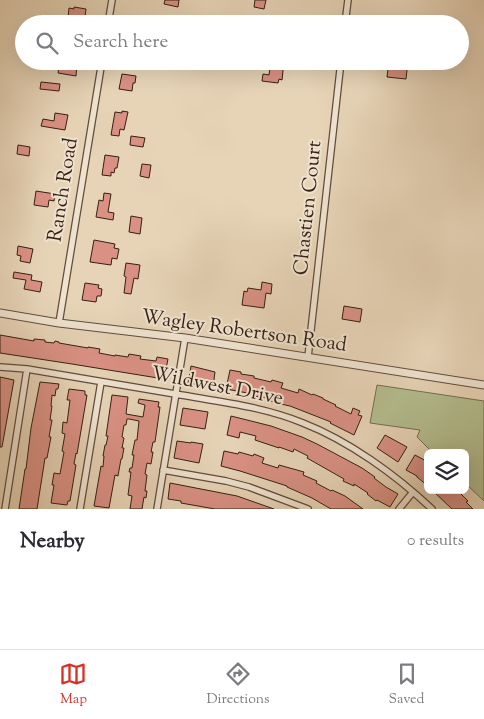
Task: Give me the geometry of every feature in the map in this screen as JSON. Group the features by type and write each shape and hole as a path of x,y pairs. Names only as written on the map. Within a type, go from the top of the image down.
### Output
{"street":[{"path":"110,15 112,0"},
{"path":"346,15 348,0"},
{"name":"Ranch Road","path":"59,323 101,70"},
{"name":"Chastien Court","path":"308,357 340,70"},
{"name":"Wagley Robertson Road","path":"0,313 59,323 185,338 484,385"},
{"path":"157,509 185,338"},
{"name":"Wildwest Drive","path":"0,367 258,409 302,423 326,433 378,464 432,509"},
{"path":"5,509 27,370"},
{"path":"80,509 101,382"},
{"path":"163,470 250,487 308,509"},
{"path":"399,509 413,492"}],"green space":[{"path":"377,385 484,401 484,501 469,487 469,449 429,449 417,437 420,430 370,423"}],"building":[{"path":"165,0 179,0 178,7 164,4"},
{"path":"255,0 266,0 264,9 254,7"},
{"path":"74,7 86,9 85,15 68,15 69,8 74,9"},
{"path":"58,70 76,70 76,76 58,73"},
{"path":"270,70 283,70 282,80 279,79 278,83 262,81 263,74 269,75"},
{"path":"388,70 407,70 406,79 387,77"},
{"path":"122,74 136,76 132,91 119,89"},
{"path":"41,82 60,84 59,91 40,89"},
{"path":"122,111 128,112 124,130 120,129 119,136 111,135 115,112 122,113"},
{"path":"55,113 68,115 65,130 41,126 43,119 54,121"},
{"path":"131,136 145,138 143,147 130,145"},
{"path":"18,145 30,147 29,156 17,154"},
{"path":"105,155 119,157 117,168 115,168 114,173 111,172 111,176 102,175"},
{"path":"142,164 151,165 149,178 140,176"},
{"path":"36,191 55,194 54,201 49,200 48,207 34,205"},
{"path":"104,193 111,194 108,212 114,213 113,220 96,217 99,200 103,201"},
{"path":"131,216 142,218 140,234 129,232"},
{"path":"94,240 115,244 114,248 119,249 117,259 112,258 111,265 90,262"},
{"path":"18,246 33,249 30,263 20,261 21,256 17,255"},
{"path":"126,263 140,265 138,279 134,278 131,294 124,293"},
{"path":"14,272 32,275 31,280 42,282 40,292 24,289 26,280 13,278"},
{"path":"262,282 272,284 271,294 266,293 264,308 242,305 244,291 247,292 248,288 261,290"},
{"path":"85,283 99,285 98,288 102,289 101,296 97,296 96,302 82,300"},
{"path":"344,306 362,309 360,322 342,319"},
{"path":"0,335 34,341 34,339 45,340 45,342 54,343 55,341 100,349 99,353 115,356 128,357 129,354 141,356 140,359 156,361 157,357 168,359 164,379 0,353"},
{"path":"191,366 215,372 213,387 188,383"},
{"path":"230,370 254,376 254,378 283,383 281,388 298,393 299,389 313,394 351,414 353,408 360,411 358,415 362,416 354,435 331,422 290,406 253,396 253,394 226,389"},
{"path":"0,377 14,380 2,447 0,447"},
{"path":"40,382 59,384 55,396 52,395 50,420 52,420 49,437 51,437 47,458 45,458 37,509 19,509 31,428"},
{"path":"69,389 85,391 85,395 87,395 74,464 76,465 70,501 68,501 67,505 51,503 54,473 60,474 64,452 62,451 65,434 62,433 63,422 67,423 70,400 67,400"},
{"path":"112,395 128,397 126,414 143,417 145,405 138,403 139,399 159,402 158,407 160,407 155,442 153,442 151,452 153,452 151,464 147,463 145,474 147,475 145,491 147,491 142,509 130,509 132,496 128,495 131,472 129,472 130,468 132,468 134,455 132,455 135,440 137,440 139,421 129,419 127,419 126,425 124,425 122,448 124,448 118,476 115,475 109,508 94,506 101,466 103,467"},
{"path":"183,408 208,412 205,429 180,425"},
{"path":"231,416 271,426 317,444 362,468 398,494 390,507 376,501 354,484 354,486 343,481 344,479 294,449 293,452 279,448 255,440 256,436 240,432 239,438 227,435"},
{"path":"385,435 407,447 398,462 377,448"},
{"path":"177,441 203,444 199,463 174,458"},
{"path":"224,451 238,454 239,452 253,456 254,454 264,458 262,463 278,468 279,465 304,472 303,475 317,481 316,483 331,491 345,496 363,509 331,509 287,486 221,466"},
{"path":"415,455 424,460 424,483 417,476 406,470"},
{"path":"170,483 237,496 274,509 215,509 181,503 181,501 168,499"},
{"path":"436,494 461,494 473,509 452,509"}]}
